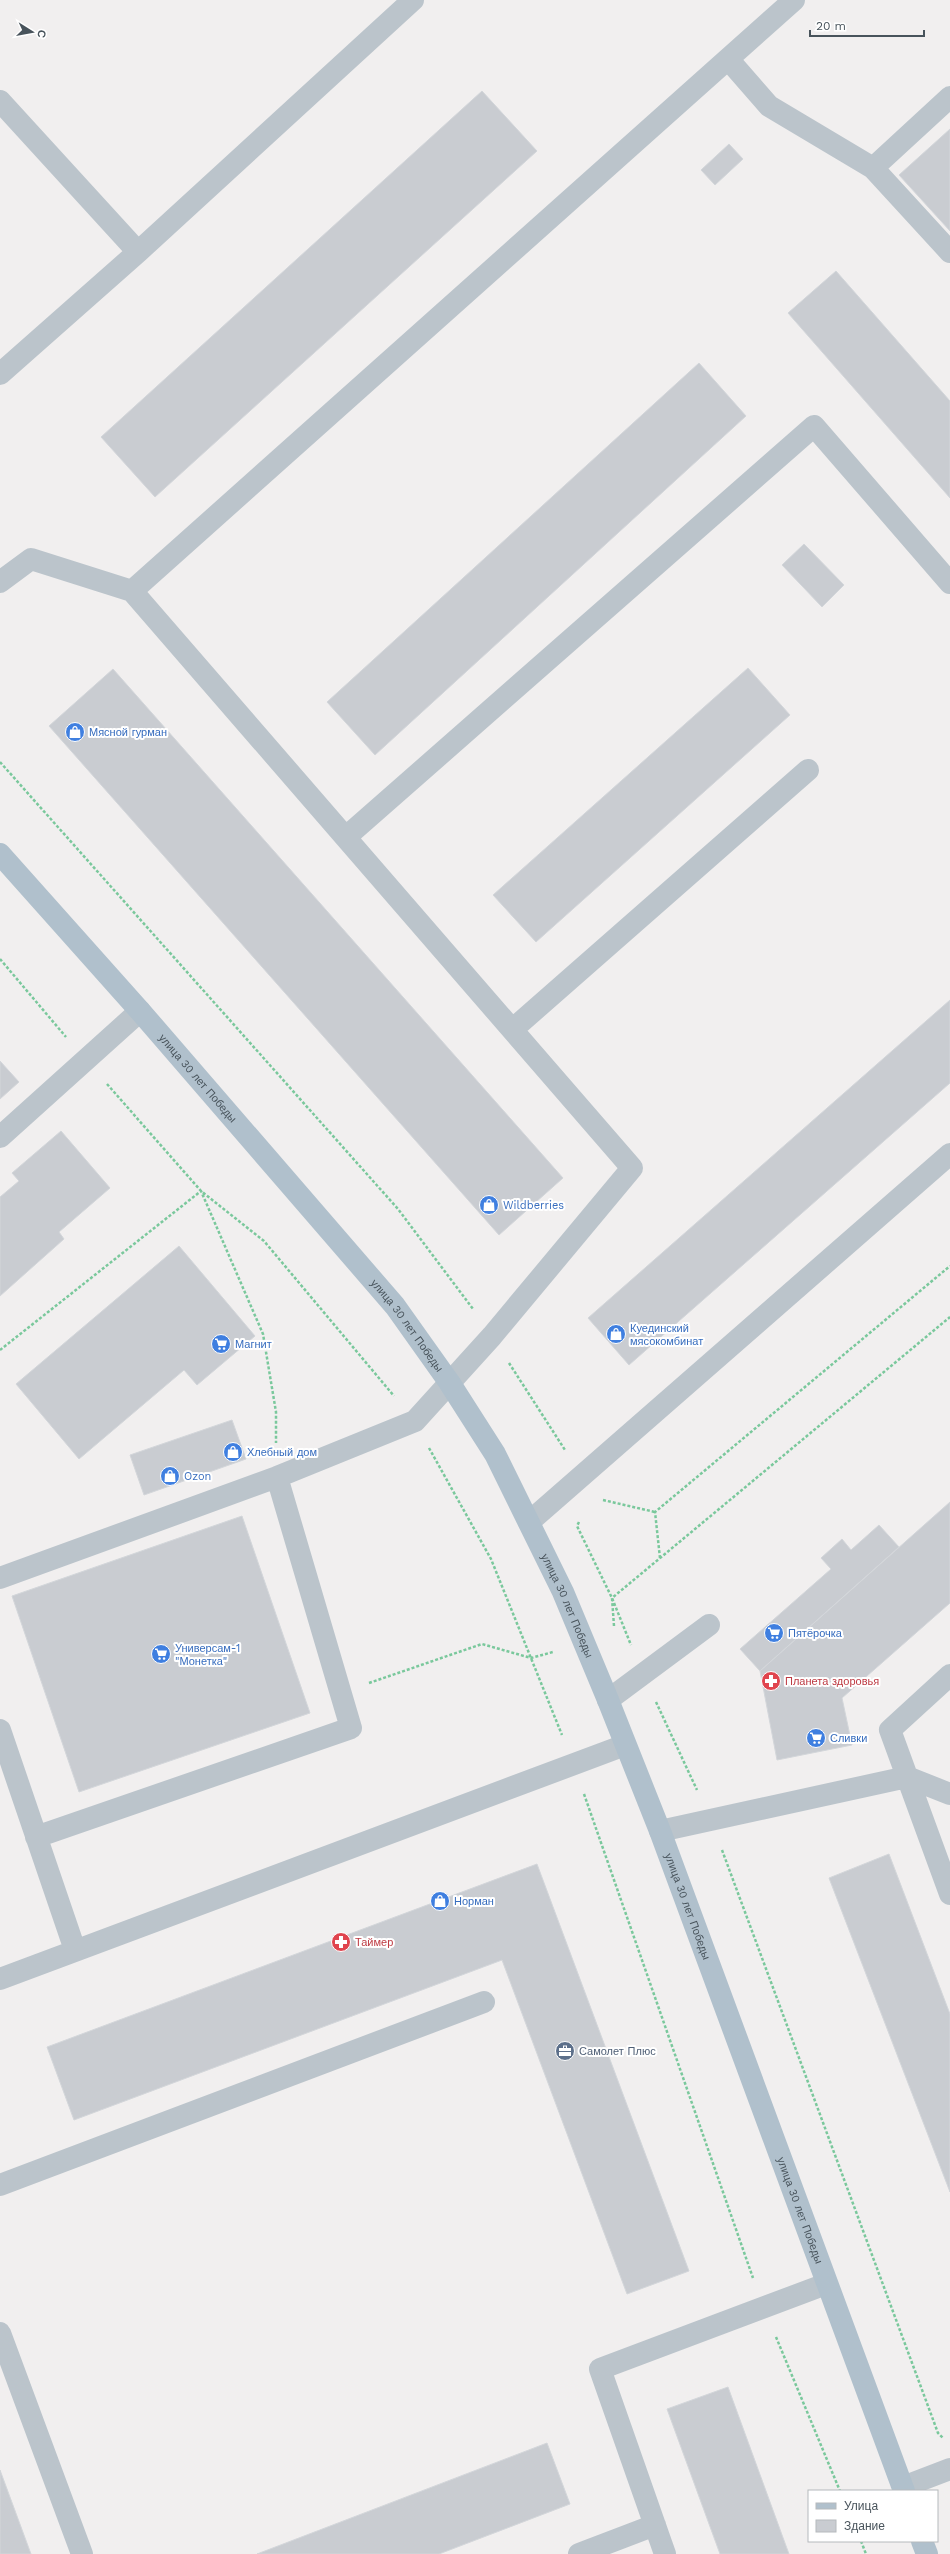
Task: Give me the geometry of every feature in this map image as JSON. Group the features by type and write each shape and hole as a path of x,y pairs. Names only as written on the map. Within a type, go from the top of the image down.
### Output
{"main road":[{"name":"улица 30 лет Победы","path":"0,854 140,1011 395,1306 449,1382 495,1454 563,1592 660,1831 826,2284 903,2489"},
{"path":"922,2542 927,2554"}],"street":[{"path":"0,374 138,252 413,0"},
{"path":"132,591 794,0"},
{"path":"728,59 769,106 873,168 950,252"},
{"path":"873,168 950,97"},
{"path":"0,101 138,252"},
{"path":"346,837 814,426 950,583"},
{"path":"0,582 31,559 132,591 632,1168 492,1336 415,1421 277,1477 0,1578"},
{"path":"513,1029 808,770"},
{"path":"0,1137 140,1011"},
{"path":"529,1522 950,1154"},
{"path":"36,1837 351,1728 339,1694 277,1477"},
{"path":"608,1700 709,1625"},
{"path":"950,1675 890,1730 950,1894"},
{"path":"0,1730 75,1950"},
{"path":"0,1979 574,1765 625,1744"},
{"path":"660,1831 907,1777 950,1794"},
{"path":"0,2185 484,2002"},
{"path":"665,2554 600,2369 826,2284"},
{"path":"0,2333 82,2554"},
{"path":"903,2489 950,2469"},
{"path":"579,2554 655,2525"}],"path":[{"path":"0,762 398,1209 492,1336 594,1498 655,1512"},
{"path":"0,959 86,1061 201,1191 264,1241 415,1421 491,1559 574,1765 764,2308 840,2490"},
{"path":"0,1350 201,1191"},
{"path":"201,1191 263,1334 276,1412 277,1477"},
{"path":"655,1512 950,1266"},
{"path":"612,1598 950,1317"},
{"path":"655,1512 660,1558"},
{"path":"580,1521 577,1526 612,1598 643,1674 710,1820 938,2434 946,2442"},
{"path":"612,1598 614,1626"},
{"path":"339,1694 482,1644 531,1658 559,1650"},
{"path":"861,2542 866,2554"}],"building":[{"path":"482,91 537,151 155,497 101,437"},
{"path":"950,129 950,231 899,175"},
{"path":"729,144 743,159 715,185 701,170"},
{"path":"836,271 950,401 950,498 788,313"},
{"path":"699,363 746,416 375,755 327,702"},
{"path":"804,544 844,585 822,607 782,565"},
{"path":"748,668 790,715 536,942 493,895"},
{"path":"113,669 563,1178 499,1235 49,726"},
{"path":"950,1000 950,1083 629,1365 588,1318"},
{"path":"0,1061 19,1082 0,1099"},
{"path":"61,1131 110,1188 59,1232 64,1239 0,1296 0,1197 19,1181 12,1173"},
{"path":"179,1246 255,1336 197,1385 184,1370 79,1459 16,1384"},
{"path":"232,1420 246,1459 144,1495 130,1455"},
{"path":"950,1502 950,1603 842,1698 852,1745 777,1760 760,1671"},
{"name":"Универсам-1 \"Монетка\"","path":"242,1516 310,1713 79,1792 12,1596"},
{"path":"879,1525 899,1547 760,1671 740,1649 831,1569 821,1558 842,1539 851,1550"},
{"path":"889,1854 950,2014 950,2192 829,1878"},
{"path":"537,1864 689,2271 627,2294 502,1960 74,2120 47,2047"},
{"path":"728,2387 789,2554 720,2554 667,2409"},
{"path":"547,2443 570,2504 439,2554 257,2554"},
{"path":"0,2470 31,2554 0,2554"}],"place":[{"name":"Мясной гурман","path":"75,732"},
{"name":"Wildberries","path":"489,1205"},
{"name":"Куединский мясокомбинат","path":"616,1334"},
{"name":"Магнит","path":"221,1344"},
{"name":"Хлебный дом","path":"233,1452"},
{"name":"Ozon","path":"170,1476"},
{"name":"Пятёрочка","path":"774,1633"},
{"name":"Универсам-1 \"Монетка\"","path":"161,1654"},
{"name":"Планета здоровья","path":"771,1681"},
{"name":"Сливки","path":"816,1738"},
{"name":"Норман","path":"440,1901"},
{"name":"Таймер","path":"341,1942"},
{"name":"Самолет Плюс","path":"565,2051"}]}
